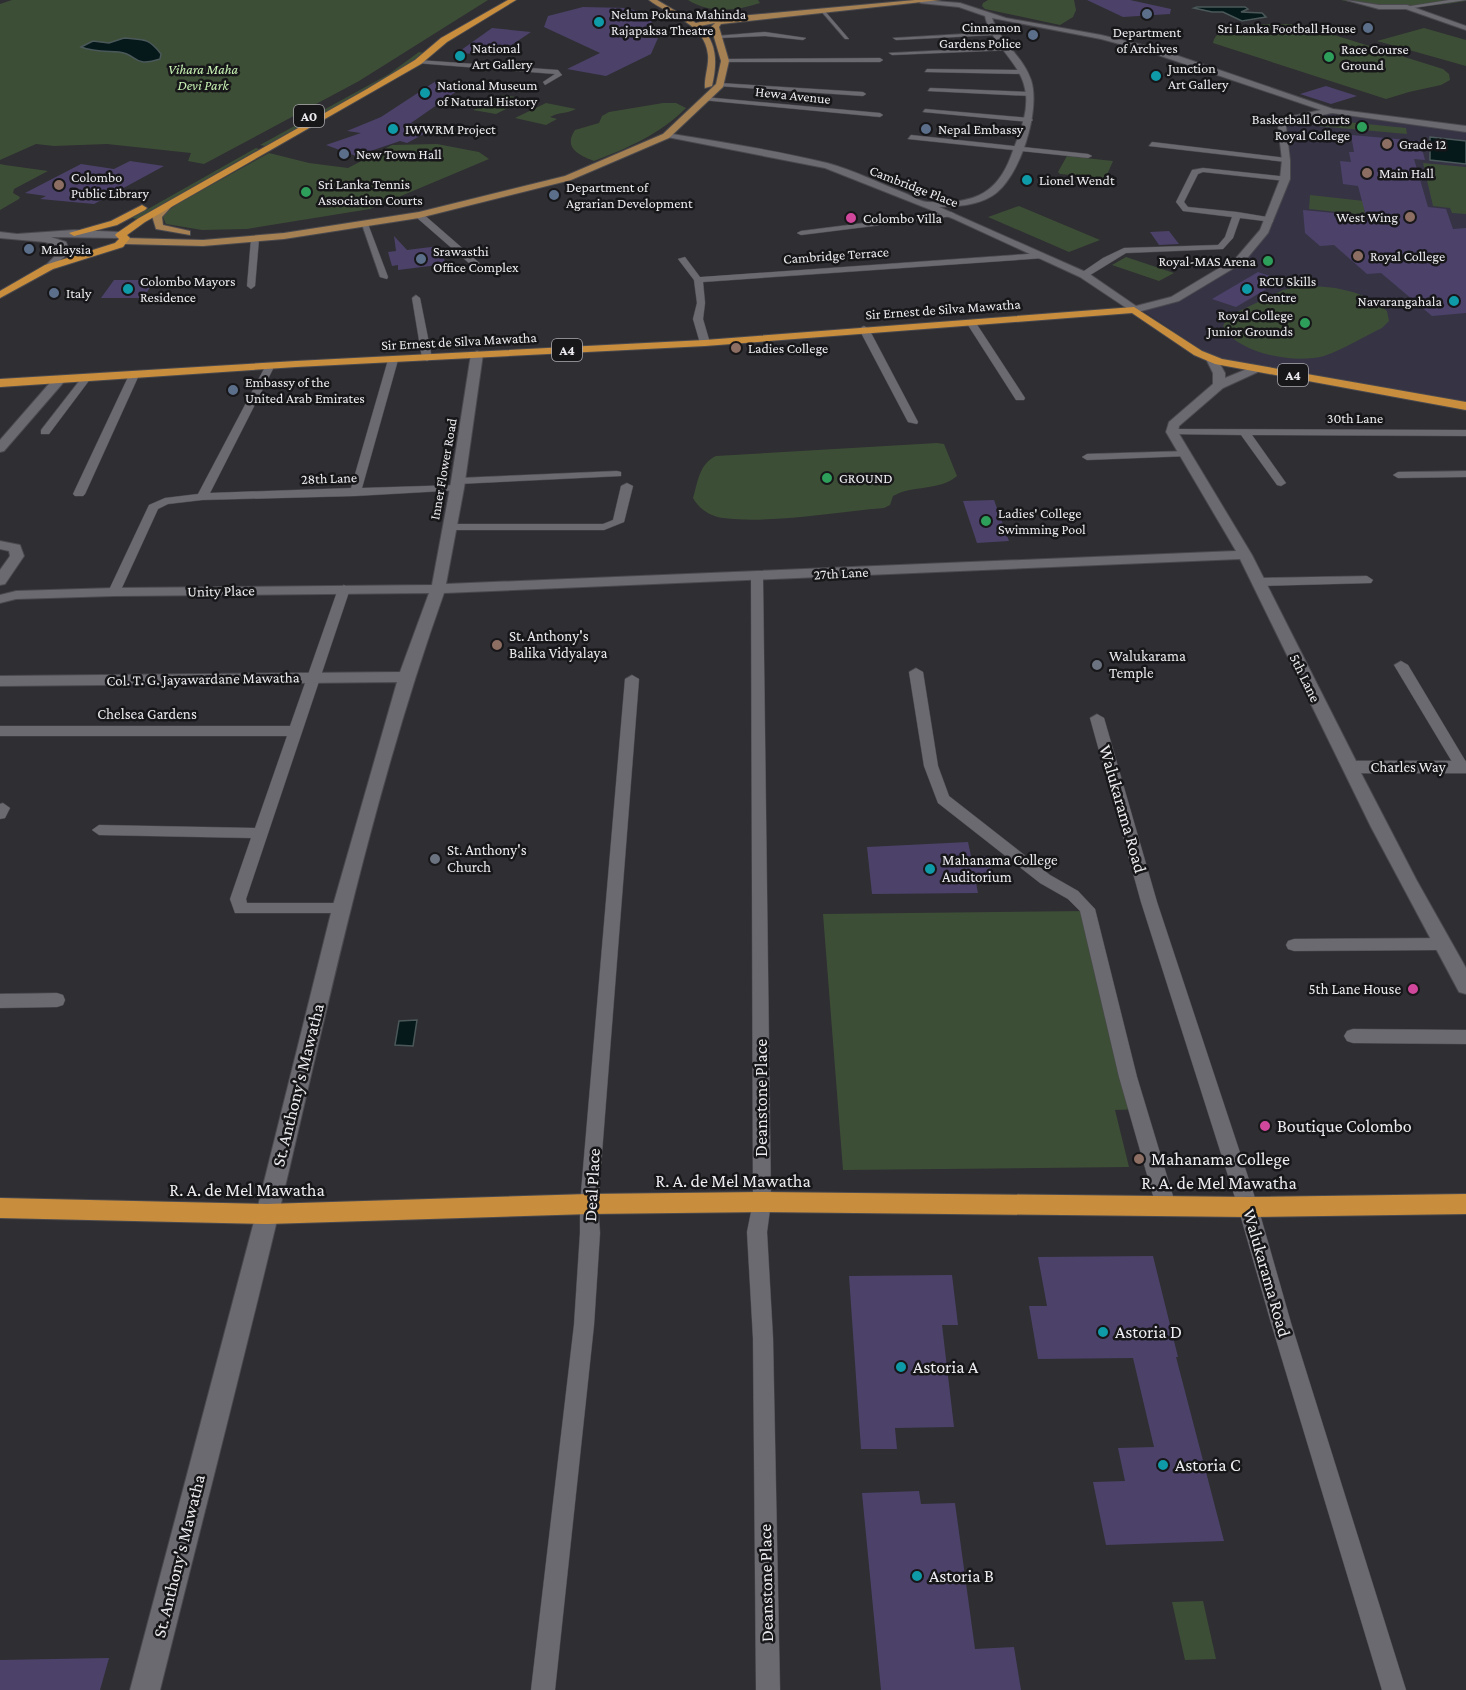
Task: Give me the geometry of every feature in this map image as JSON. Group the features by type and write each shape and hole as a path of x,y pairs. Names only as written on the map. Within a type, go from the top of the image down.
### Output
{"highway":[{"name":"A0","path":"183,185 384,74 435,37 498,0"},
{"name":"A0","path":"0,295 49,267 112,248 167,206 418,62 444,40 513,0"},
{"path":"74,232 114,223 153,202"},
{"name":"Sir Ernest de Silva Mawatha","path":"0,383 477,354 705,344 864,329 1134,310"},
{"name":"A4","path":"1134,310 1198,353 1212,359 1256,369 1466,405"},
{"name":"R. A. de Mel Mawatha","path":"0,1208 267,1214 589,1204 762,1202 1248,1207 1466,1204"}],"main road":[{"path":"652,0 697,25 710,43 712,64 704,99"},
{"path":"670,0 686,8"},
{"path":"697,25 712,21 937,0"},
{"path":"926,204 954,203 981,198 1000,185 1013,167 1017,149 1030,120 1030,94 1024,72 1010,49 995,33 988,16 971,0"},
{"path":"1349,0 1378,7 1407,7 1466,28"},
{"path":"922,2 960,5 988,16 1101,37 1152,50 1332,111 1466,129"},
{"path":"687,18 703,16 732,19"},
{"path":"19,236 74,232 123,238 255,239 419,215 568,178 666,136 688,117 720,85 724,58 716,24 732,19"},
{"path":"711,52 724,58"},
{"path":"1269,89 1275,105"},
{"path":"1282,126 1292,117 1332,111"},
{"path":"1134,310 1175,299 1240,260 1265,231 1285,179 1286,160 1279,116"},
{"name":"Cambridge Place","path":"666,136 827,166 951,214 1083,275 1134,310"},
{"path":"167,206 158,216 159,227 201,239"},
{"path":"112,248 441,210"},
{"path":"0,235 52,240 62,244 65,252 49,267"},
{"name":"Inner Flower Road","path":"438,589 477,354"},
{"path":"1212,359 1219,373 1219,385"},
{"path":"1172,432 1173,425 1219,385 1256,369"},
{"path":"0,448 59,380"},
{"name":"5th Lane","path":"1172,432 1245,555 1350,767 1466,986"},
{"path":"0,545 15,548 17,556 0,581"},
{"name":"27th Lane","path":"438,589 1245,555"},
{"name":"Unity Place","path":"1,597 114,592 438,589"},
{"name":"St. Anthony's Mawatha","path":"145,1690 267,1214 341,909 406,677 438,589"},
{"name":"Col. T. G. Jayawardane Mawatha","path":"0,681 406,677"},
{"name":"Charles Way","path":"1350,767 1464,767"}],"street":[{"path":"893,0 901,4"},
{"path":"1407,7 1462,0"},
{"path":"822,11 847,38"},
{"path":"896,38 995,33"},
{"path":"719,36 766,34 803,38"},
{"path":"892,53 1010,49"},
{"path":"724,58 880,60"},
{"path":"418,62 558,72 559,75 545,83"},
{"path":"927,71 1024,72"},
{"path":"720,85 863,94"},
{"path":"930,90 1030,94"},
{"name":"Hewa Avenue","path":"704,99 880,115"},
{"path":"925,111 1030,120"},
{"path":"911,137 1088,156"},
{"path":"1152,144 1286,160"},
{"path":"1270,220 1186,209 1180,202 1195,172 1203,170 1285,179"},
{"path":"801,233 951,214"},
{"path":"1083,275 1124,251 1220,247 1229,238 1237,214"},
{"path":"419,215 481,269"},
{"path":"364,224 384,277"},
{"path":"251,286 255,239"},
{"name":"Cambridge Terrace","path":"698,280 1042,256"},
{"path":"682,259 698,280 701,303 698,319 705,344"},
{"path":"416,298 427,358"},
{"path":"971,322 1020,398"},
{"path":"864,329 913,422"},
{"path":"355,493 393,360"},
{"path":"202,497 269,367"},
{"path":"79,494 134,375"},
{"path":"45,432 86,378"},
{"name":"30th Lane","path":"1172,432 1466,433"},
{"path":"1245,432 1281,483"},
{"path":"1087,457 1185,454"},
{"name":"28th Lane","path":"114,592 153,507 165,501 202,497 355,493 617,474"},
{"path":"1398,475 1466,474"},
{"path":"449,527 604,526 618,522 627,486"},
{"name":"Deanstone Place","path":"757,577 762,1202 757,1232 763,1338 768,1690"},
{"path":"1259,582 1366,580"},
{"path":"341,909 242,909 238,899 344,590"},
{"path":"1401,665 1464,767"},
{"path":"916,672 931,766 943,799 1045,879 1073,895 1087,909 1128,1077 1166,1206"},
{"name":"Deal Place","path":"543,1690 584,1325 590,1233 589,1204 632,680"},
{"name":"Walukarama Road","path":"1097,718 1149,902 1248,1207 1281,1323 1394,1690"},
{"name":"Chelsea Gardens","path":"0,731 294,731"},
{"path":"99,830 259,833"},
{"path":"1294,945 1442,944"},
{"path":"0,1001 57,1000"},
{"path":"1353,1036 1466,1037"}],"shaded area":[{"path":"1245,7 1248,9 1241,12 1262,13 1266,17 1242,21 1223,12 1194,8"},
{"path":"124,38 149,42 161,54 160,59 144,62 125,53 95,51 81,47 93,41 109,43"},
{"name":"Royal College","path":"1324,113 1466,132 1466,402 1223,360 1203,351 1142,310 1173,301 1244,261 1255,250 1269,231 1289,180 1291,161 1287,126 1289,121"},
{"path":"1430,137 1466,141 1466,164 1430,160"},
{"path":"417,1020 413,1046 395,1045 399,1021"}],"green space":[{"name":"Vihara Maha Devi Park","path":"12,0 488,0 359,81 204,164 188,161 191,153 107,144 54,146 36,144 0,160 0,4"},
{"path":"688,0 758,0 760,3 723,10 705,8"},
{"path":"988,0 1074,0 1076,10 1073,17 1060,25 985,9 982,6 983,3"},
{"path":"1341,0 1466,0 1466,1 1403,7"},
{"name":"Race Course Ground","path":"1263,24 1299,24 1443,69 1449,74 1450,80 1441,85 1386,99 1213,43 1215,37 1226,29"},
{"path":"1424,28 1466,40 1466,66 1377,41"},
{"path":"419,52 424,53 393,75 265,146 260,145 389,74"},
{"path":"503,95 526,99 496,114 473,110"},
{"path":"546,103 576,109 550,117 557,119 546,125 515,118"},
{"path":"676,103 686,108 654,133 631,145 594,161 578,153 572,146 572,136 575,130 599,123 602,116 609,112"},
{"name":"Basketball Courts Royal College","path":"1318,119 1406,128 1407,134 1317,126"},
{"name":"Sri Lanka Tennis Association Courts","path":"437,144 479,152 489,159 370,209 247,229 202,230 166,224 162,215 177,204 269,153 309,163 348,168 392,145"},
{"path":"256,148 259,149 137,219 132,218"},
{"path":"1067,156 1113,161 1106,177 1103,178 1060,174 1058,172"},
{"path":"1423,163 1466,167 1466,214 1452,213 1450,208 1433,206"},
{"path":"0,164 48,171 14,189 13,193 20,197 19,199 0,210"},
{"path":"1310,195 1364,201 1365,215 1309,209"},
{"path":"1019,206 1100,240 1069,252 988,217"},
{"path":"1126,257 1174,273 1159,281 1112,265"},
{"name":"Royal College Junior Grounds","path":"1302,286 1337,288 1368,298 1387,311 1389,321 1382,328 1324,356 1298,359 1253,350 1230,336 1223,326 1227,317 1283,290"},
{"name":"GROUND","path":"944,444 957,476 942,484 909,490 893,496 890,505 884,508 782,519 742,519 714,516 702,509 693,498 703,469 710,459 716,456"},
{"path":"1090,911 1142,1109 1115,1110 1129,1167 843,1170 823,914"},
{"path":"1203,1601 1216,1659 1185,1660 1172,1602"}],"building":[{"path":"1087,0 1130,0 1171,9 1170,14 1123,17"},
{"path":"583,7 627,8 656,16 641,38 658,38 651,54 606,76 567,69 600,53 544,27 548,16"},
{"path":"492,28 531,32 497,55 457,53"},
{"path":"436,81 467,84 411,123 437,127 407,143 400,141 356,156 326,145 361,133 347,131 381,117"},
{"path":"1326,86 1357,96 1331,104 1300,94"},
{"path":"1351,135 1420,141 1425,160 1414,159 1428,207 1446,209 1453,229 1466,228 1466,313 1432,316 1381,273 1367,274 1334,245 1320,246 1305,233 1303,210 1366,216 1358,186 1343,184 1340,161 1351,162 1349,152 1354,152"},
{"name":"Colombo Public Library","path":"130,161 164,166 94,204 40,199 46,196 25,193 81,164 114,169"},
{"path":"1169,231 1179,244 1159,245 1150,232"},
{"name":"Srawasthi Office Complex","path":"394,236 407,250 439,246 446,264 398,270 398,265 392,266 388,252 396,251"},
{"name":"RCU Skills Centre","path":"1258,272 1282,280 1236,307 1212,299"},
{"name":"Colombo Mayors Residence","path":"114,280 155,280 143,298 101,298"},
{"name":"Ladies' College Swimming Pool","path":"994,500 1009,541 977,543 963,501"},
{"name":"Mahanama College Auditorium","path":"968,842 971,856 988,856 994,883 976,883 978,893 872,894 867,847"},
{"path":"1153,1256 1178,1357 1176,1357 1224,1541 1106,1545 1093,1482 1125,1481 1118,1448 1154,1447 1133,1358 1038,1359 1029,1306 1047,1306 1038,1257"},
{"name":"Astoria A","path":"952,1275 958,1325 942,1325 954,1427 895,1428 897,1449 861,1449 849,1276"},
{"name":"Astoria B","path":"919,1491 921,1504 955,1503 975,1649 1014,1647 1021,1690 881,1690 862,1493"},
{"path":"109,1658 100,1690 0,1690 0,1660"}],"place":[{"name":"Department of Archives","path":"1147,14"},
{"name":"Nelum Pokuna Mahinda Rajapaksa Theatre","path":"599,22"},
{"name":"Sri Lanka Football House","path":"1368,28"},
{"name":"Cinnamon Gardens Police","path":"1033,35"},
{"name":"National Art Gallery","path":"460,56"},
{"name":"Race Course Ground","path":"1329,57"},
{"name":"Junction Art Gallery","path":"1156,76"},
{"name":"National Museum of Natural History","path":"425,93"},
{"name":"Basketball Courts Royal College","path":"1362,127"},
{"name":"IWWRM Project","path":"393,129"},
{"name":"Nepal Embassy","path":"926,129"},
{"name":"Grade 12","path":"1387,144"},
{"name":"New Town Hall","path":"344,154"},
{"name":"Main Hall","path":"1367,173"},
{"name":"Lionel Wendt","path":"1027,180"},
{"name":"Colombo Public Library","path":"59,185"},
{"name":"Sri Lanka Tennis Association Courts","path":"306,192"},
{"name":"Department of Agrarian Development","path":"554,195"},
{"name":"West Wing","path":"1410,217"},
{"name":"Colombo Villa","path":"851,218"},
{"name":"Malaysia","path":"29,249"},
{"name":"Royal College","path":"1358,256"},
{"name":"Srawasthi Office Complex","path":"421,259"},
{"name":"Royal-MAS Arena","path":"1268,261"},
{"name":"Colombo Mayors Residence","path":"128,289"},
{"name":"RCU Skills Centre","path":"1247,289"},
{"name":"Italy","path":"54,293"},
{"name":"Navarangahala","path":"1454,301"},
{"name":"Royal College Junior Grounds","path":"1305,323"},
{"name":"Ladies College","path":"736,348"},
{"name":"Embassy of the United Arab Emirates","path":"233,390"},
{"name":"GROUND","path":"827,478"},
{"name":"Ladies' College Swimming Pool","path":"986,521"},
{"name":"St. Anthony's Balika Vidyalaya","path":"497,645"},
{"name":"Walukarama Temple","path":"1097,665"},
{"name":"St. Anthony's Church","path":"435,859"},
{"name":"Mahanama College Auditorium","path":"930,869"},
{"name":"5th Lane House","path":"1413,989"},
{"name":"Boutique Colombo","path":"1265,1126"},
{"name":"Mahanama College","path":"1139,1159"},
{"name":"Astoria D","path":"1103,1332"},
{"name":"Astoria A","path":"901,1367"},
{"name":"Astoria C","path":"1163,1465"},
{"name":"Astoria B","path":"917,1576"}]}
